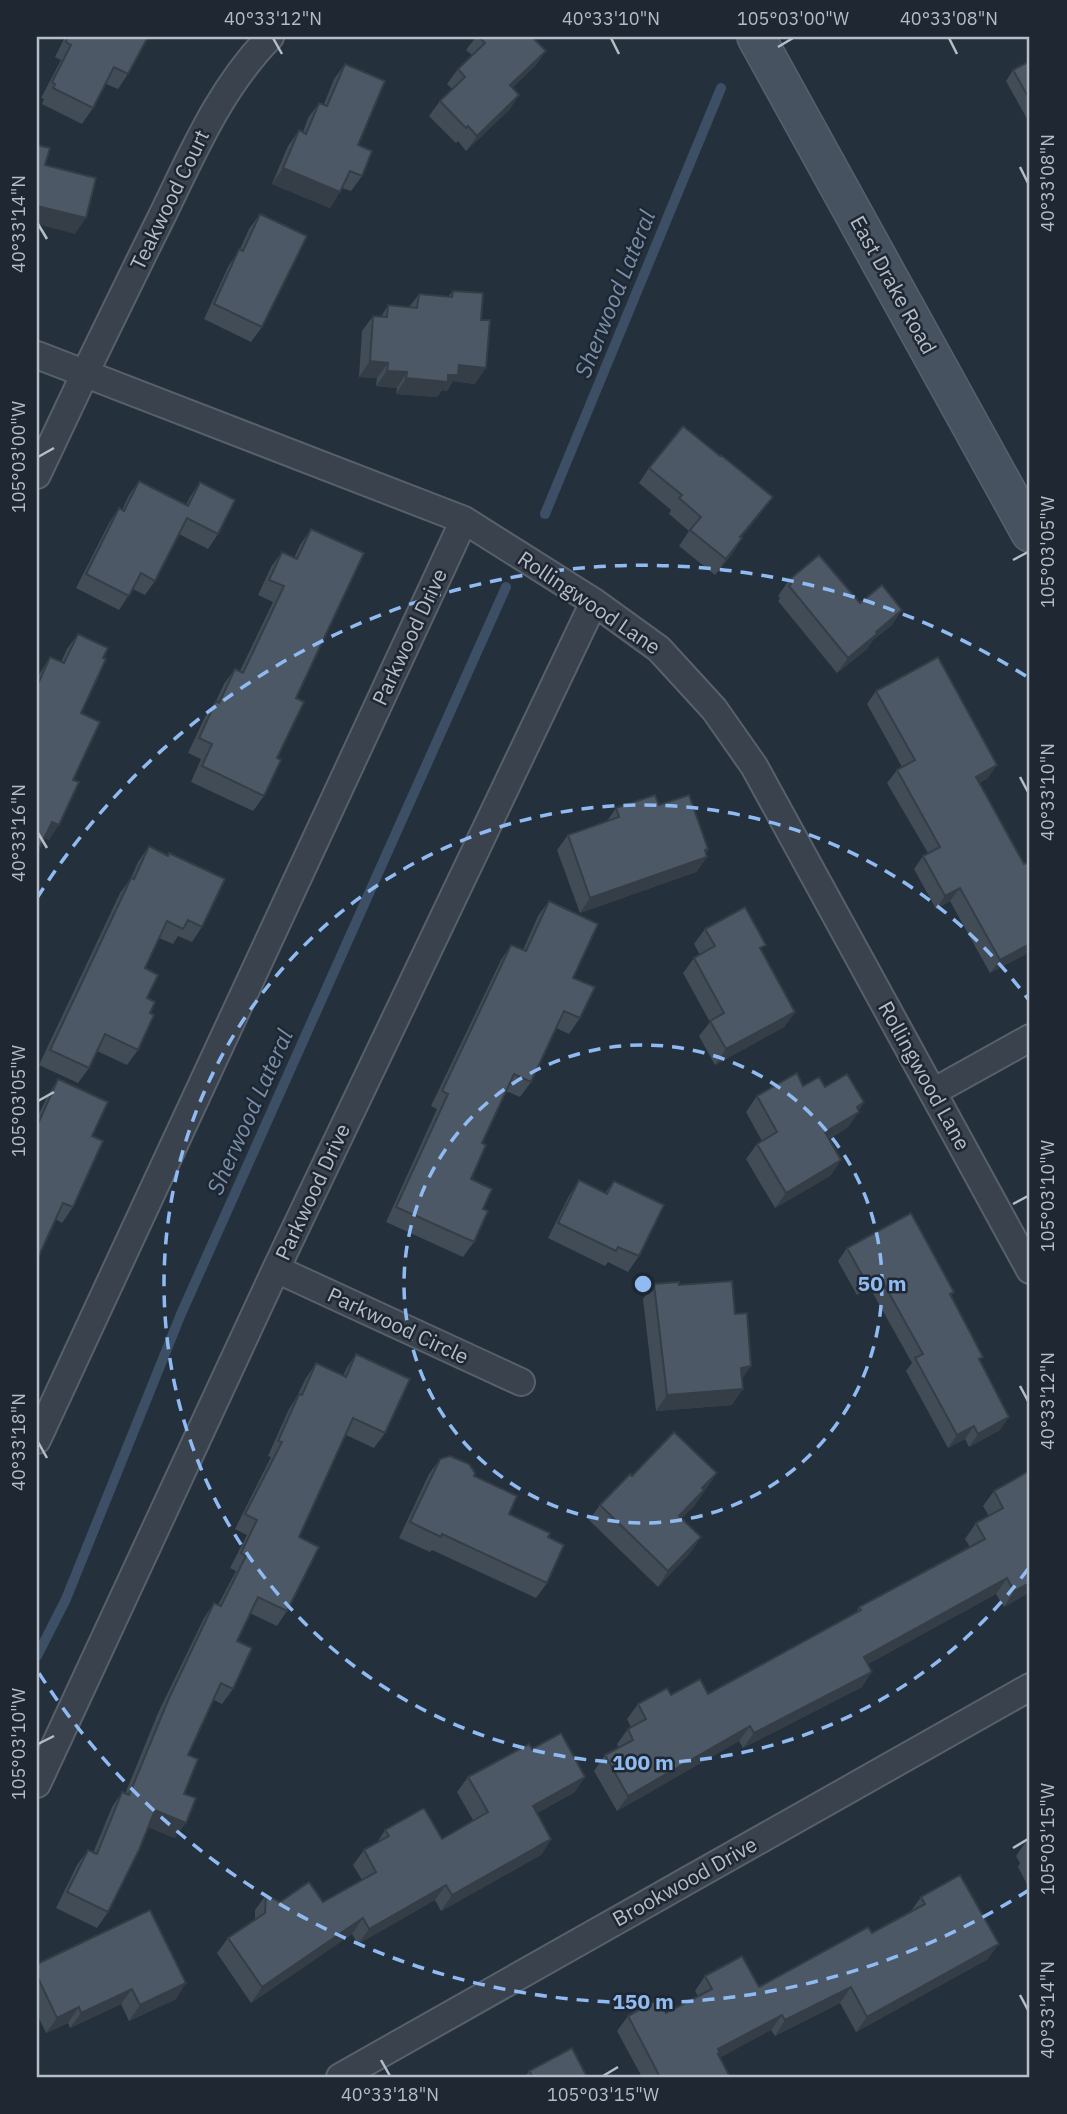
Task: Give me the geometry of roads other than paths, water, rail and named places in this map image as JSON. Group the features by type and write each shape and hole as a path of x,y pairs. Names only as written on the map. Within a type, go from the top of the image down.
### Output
{"main road":[{"name":"East Drake Road","path":"756,37 1030,533"}],"street":[{"name":"Teakwood Court","path":"37,475 84,373 219,102 251,56 270,37"},
{"name":"Rollingwood Lane","path":"37,355 464,520 594,602 659,649 714,709 754,766 1030,1270"},
{"name":"Parkwood Drive","path":"37,1440 464,520"},
{"name":"Parkwood Drive","path":"37,1784 276,1269 594,602"},
{"path":"933,1092 1030,1038"},
{"name":"Parkwood Circle","path":"276,1269 521,1382"},
{"name":"Brookwood Drive","path":"340,2077 1030,1687"}],"waterway":[{"name":"Sherwood Lateral","path":"545,514 721,88"},
{"name":"Sherwood Lateral","path":"37,1656 66,1599 181,1314 506,587"}]}
